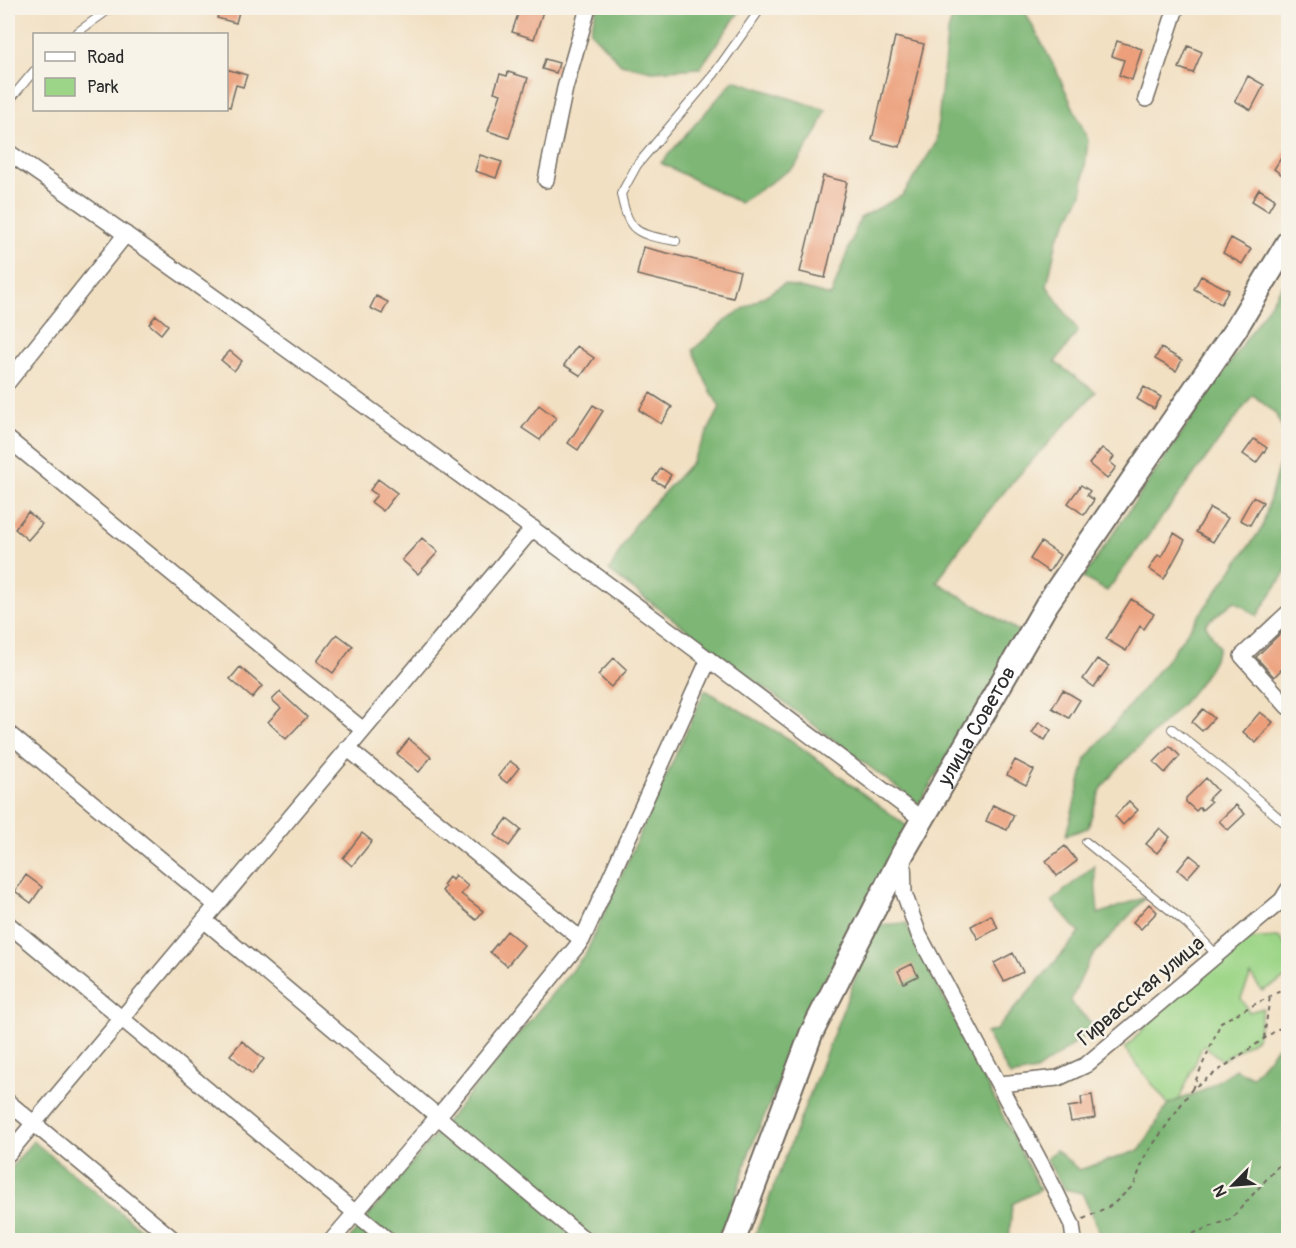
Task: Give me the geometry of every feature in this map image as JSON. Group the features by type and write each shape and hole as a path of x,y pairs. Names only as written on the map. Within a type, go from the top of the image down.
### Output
{"main road":[{"name":"улица Советов","path":"734,1240 811,1034 903,854 1047,604 1235,330 1288,242"}],"street":[{"path":"546,180 565,88 588,8"},
{"path":"1146,99 1176,8"},
{"path":"8,152 126,234 533,528 923,820"},
{"path":"8,382 126,234"},
{"path":"8,439 362,729"},
{"path":"8,1154 362,729 533,528"},
{"path":"1288,613 1242,656 1288,707"},
{"path":"332,1240 438,1117 582,940 709,659"},
{"path":"8,733 216,905"},
{"path":"347,748 582,940"},
{"path":"903,854 904,893 919,935 1000,1084 1072,1224 1074,1240"},
{"name":"Гирвасская улица","path":"1000,1084 1058,1078 1086,1065 1286,898"},
{"path":"204,920 585,1240"},
{"path":"8,924 388,1240"},
{"path":"8,1102 174,1240"}],"lane":[{"path":"76,33 111,8"},
{"path":"676,241 642,235 626,219 621,194 637,165 714,74 761,8"},
{"path":"8,102 33,72"},
{"path":"1172,729 1230,775 1288,826"},
{"path":"1086,842 1187,924 1217,955"}],"path":[{"path":"1072,1224 1112,1205 1134,1185 1145,1156 1191,1089 1221,1022 1288,987"},
{"path":"1264,1039 1270,996"},
{"path":"1191,1089 1278,1029 1288,1026"},
{"path":"1176,1240 1231,1219 1288,1155"}],"green space":[{"path":"597,8 742,8 700,68 652,71 621,64 590,31"},
{"path":"955,8 1023,8 1057,72 1088,140 1082,194 1057,240 1047,286 1078,331 1055,362 1096,392 1032,460 992,507 972,531 937,582 1022,633 919,804 609,571 635,524 691,463 720,408 693,350 727,319 784,284 831,296 860,218 903,195 936,143 947,35"},
{"path":"734,80 826,110 817,132 795,166 740,203 661,163"},
{"path":"1288,282 1288,440 1275,413 1253,395 1107,591 1083,578 1282,286"},
{"path":"1288,445 1288,564 1286,571 1257,616 1235,601 1205,624 1219,647 1197,686 1104,785 1096,800 1088,828 1066,835 1086,759 1172,653 1262,528 1278,468"},
{"path":"705,690 791,740 908,827 811,1005 750,1150 722,1240 348,1240 586,953"},
{"path":"1094,866 1098,914 1146,897 1090,959 1070,1002 1096,1028 1036,1071 1010,1076 986,1033 996,1030 1080,933 1052,901"},
{"path":"906,923 1040,1190 1012,1204 1009,1240 753,1240 876,925"},
{"path":"1279,937 1288,949 1288,977 1262,991 1251,975 1241,998 1249,1012 1263,1008 1257,1038 1222,1060 1203,1045 1179,1100 1168,1104 1125,1049 1171,998 1245,939"},
{"path":"1288,1038 1288,1240 1103,1240 1082,1193 1064,1189 1046,1159 1056,1150 1079,1170 1140,1150 1168,1104 1202,1091 1235,1069 1252,1077 1284,1039"},
{"path":"33,1141 154,1240 8,1240 8,1172"}],"building":[{"path":"220,8 240,8 236,23 217,18"},
{"path":"520,8 544,8 534,39 512,32"},
{"path":"895,37 924,44 900,147 872,140"},
{"path":"1117,41 1142,49 1132,80 1119,75 1124,60 1112,56"},
{"path":"1188,46 1202,52 1193,73 1179,68"},
{"path":"545,59 559,63 556,73 542,69"},
{"path":"228,70 247,75 243,87 236,85 230,107 228,106"},
{"path":"508,72 528,78 509,138 488,131 501,94 494,92 500,74 507,76"},
{"path":"1248,76 1264,85 1251,110 1235,101"},
{"path":"1288,147 1288,179 1274,169"},
{"path":"480,155 502,162 496,178 475,171"},
{"path":"823,176 847,182 825,278 800,272"},
{"path":"1259,189 1275,199 1268,211 1252,201"},
{"path":"1231,238 1251,249 1242,264 1223,253"},
{"path":"643,247 740,271 733,298 637,275"},
{"path":"1201,276 1229,290 1221,304 1194,289"},
{"path":"376,296 388,302 382,314 370,308"},
{"path":"156,315 168,325 161,334 149,324"},
{"path":"577,346 594,358 581,376 564,365"},
{"path":"1161,348 1182,360 1176,371 1155,359"},
{"path":"230,351 242,361 234,371 221,360"},
{"path":"1144,387 1161,397 1154,409 1137,399"},
{"path":"650,393 672,407 661,424 639,410"},
{"path":"539,405 556,418 540,440 522,428"},
{"path":"593,405 603,411 578,450 568,443"},
{"path":"1254,439 1267,448 1256,463 1243,454"},
{"path":"1102,448 1114,457 1110,462 1116,467 1107,479 1089,464"},
{"path":"661,468 671,475 664,486 653,480"},
{"path":"378,479 397,493 383,511 371,502 377,495 370,490"},
{"path":"1081,485 1090,491 1087,495 1094,500 1084,515 1068,503"},
{"path":"1253,497 1263,502 1250,525 1240,520"},
{"path":"1210,508 1228,518 1213,542 1196,532"},
{"path":"28,512 42,524 28,540 15,529"},
{"path":"1174,533 1185,540 1164,579 1149,569 1158,555 1161,557"},
{"path":"422,538 438,552 418,574 402,560"},
{"path":"1041,542 1060,555 1049,572 1030,559"},
{"path":"1131,599 1154,614 1144,629 1140,626 1126,651 1106,639"},
{"path":"1288,626 1288,663 1274,677 1256,657"},
{"path":"337,634 353,646 333,673 317,661"},
{"path":"614,658 627,670 611,687 598,675"},
{"path":"1097,659 1109,666 1094,687 1083,679"},
{"path":"240,667 262,686 252,698 230,679"},
{"path":"1063,690 1080,700 1069,718 1052,708"},
{"path":"280,692 307,717 286,739 268,722 281,708 272,700"},
{"path":"1203,709 1214,718 1202,731 1192,722"},
{"path":"1260,712 1273,722 1256,743 1243,732"},
{"path":"1039,722 1051,730 1045,740 1032,733"},
{"path":"409,739 431,757 419,772 397,754"},
{"path":"1170,746 1180,756 1165,773 1154,762"},
{"path":"1015,760 1034,770 1026,785 1007,775"},
{"path":"510,761 519,768 507,783 498,776"},
{"path":"1206,778 1217,790 1208,799 1211,802 1202,810 1200,807 1196,811 1186,802 1186,798"},
{"path":"1129,801 1138,810 1123,825 1115,816"},
{"path":"993,805 1014,815 1007,830 986,821"},
{"path":"1236,805 1245,814 1228,830 1219,821"},
{"path":"507,819 521,830 509,846 495,835"},
{"path":"1160,828 1170,837 1157,853 1146,844"},
{"path":"362,833 372,841 352,866 343,858"},
{"path":"1065,846 1077,861 1057,876 1046,861"},
{"path":"1190,855 1200,863 1187,878 1178,870"},
{"path":"26,875 42,887 31,903 15,891"},
{"path":"455,875 468,886 461,894 483,911 476,920 442,891 449,877 452,880"},
{"path":"1149,904 1157,912 1141,929 1133,922"},
{"path":"991,915 998,928 978,939 971,926"},
{"path":"507,931 524,945 507,966 490,952"},
{"path":"1013,953 1023,972 1004,981 994,963"},
{"path":"912,964 918,976 904,983 898,971"},
{"path":"242,1041 264,1059 252,1074 230,1055"},
{"path":"1092,1095 1095,1118 1071,1122 1068,1107 1082,1105 1081,1097"}]}
